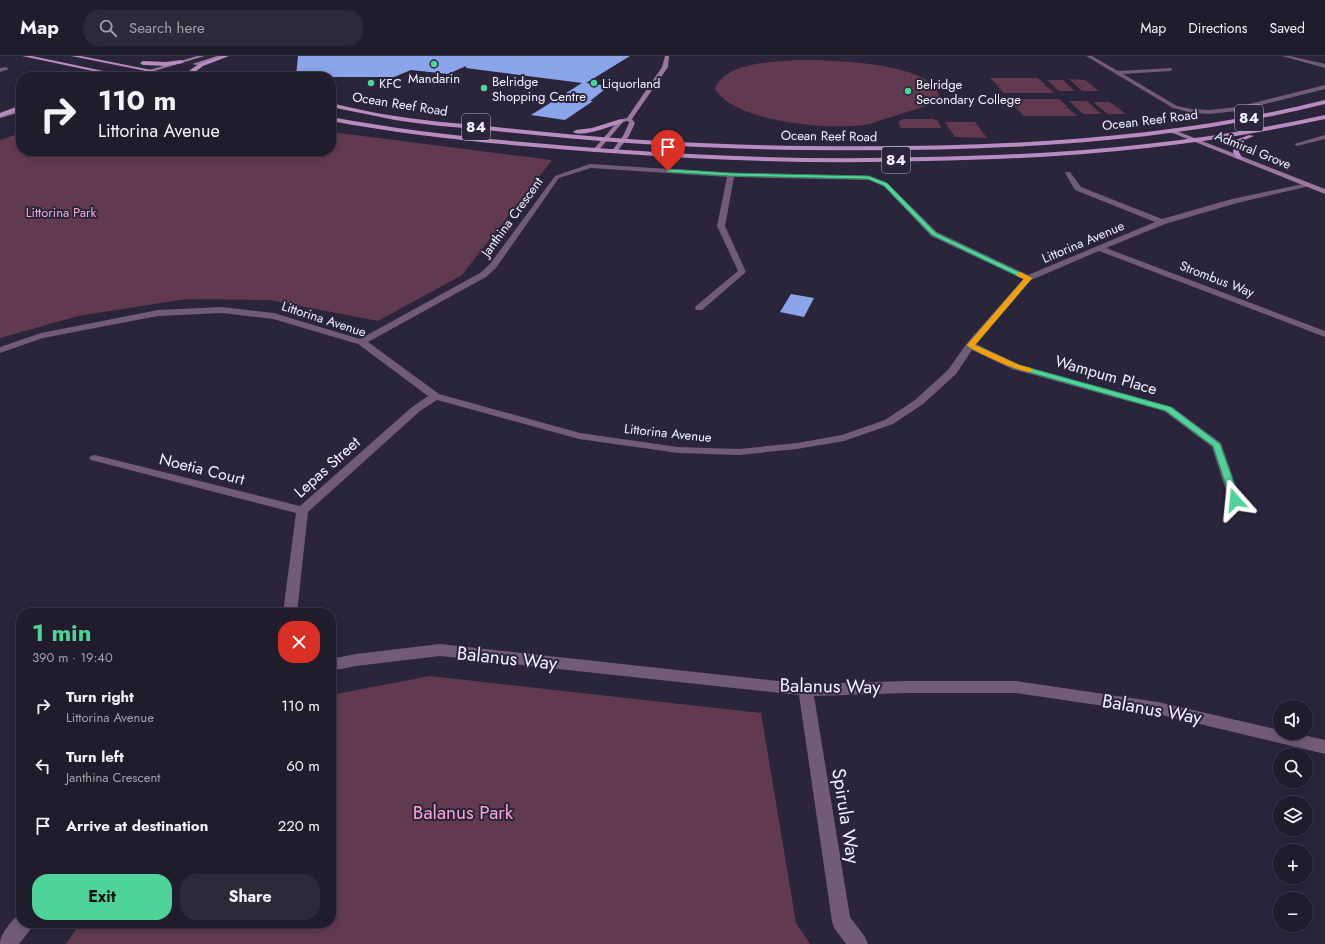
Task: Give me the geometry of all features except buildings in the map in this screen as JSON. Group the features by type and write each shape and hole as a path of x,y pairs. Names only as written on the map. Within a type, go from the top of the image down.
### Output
{"main road":[{"path":"24,56 105,72"},
{"path":"73,56 156,72"},
{"path":"79,56 148,64 181,62"},
{"path":"192,72 201,65 226,56"},
{"name":"Ocean Reef Road","path":"336,106 396,118 533,134 605,140 731,147 885,149 982,146 1065,141 1172,131 1273,114 1325,102"},
{"name":"Ocean Reef Road","path":"336,120 379,128 595,151 737,159 845,161 956,159 1080,152 1197,141 1286,126 1325,117"},
{"path":"533,134 582,132 621,121"},
{"path":"1239,158 1236,152 1239,140 1286,126"}],"street":[{"path":"146,72 203,56"},
{"path":"166,72 222,56"},
{"path":"595,151 621,121 630,119 665,67 668,56"},
{"path":"1088,56 1175,107 1208,112 1237,109 1325,87"},
{"path":"1284,56 1325,66"},
{"path":"1118,73 1170,69"},
{"path":"0,116 16,110"},
{"path":"0,122 16,117"},
{"path":"614,152 623,141 632,123 630,119"},
{"name":"Admiral Grove","path":"1172,131 1325,192"},
{"path":"1297,144 1325,137"},
{"name":"Janthina Crescent","path":"361,342 483,275 494,266 557,178 590,166 731,175 869,178 885,184 934,234 1028,278"},
{"path":"1068,173 1078,188 1162,222"},
{"path":"699,308 742,272 721,226 731,175"},
{"name":"Littorina Avenue","path":"0,350 40,336 158,313 222,310 274,316 361,342 435,396 579,436 678,450 739,452 797,446 844,438 889,422 919,402 952,372 970,345 1028,278 1162,222 1235,200 1308,185"},
{"name":"Strombus Way","path":"1100,249 1325,334"},
{"name":"Wampum Place","path":"970,345 1016,367 1168,409 1217,445 1235,500"},
{"name":"Lepas Street","path":"291,608 302,511 416,409 435,396"},
{"name":"Noetia Court","path":"95,458 302,511"},
{"name":"Balanus Way","path":"336,664 356,660 440,650 806,690 908,687 1016,687 1158,708 1325,747"},
{"name":"Spirula Way","path":"806,690 841,921 858,944"},
{"path":"7,944 19,928"}],"green space":[{"path":"798,60 849,62 906,71 921,77 933,85 938,92 940,99 935,103 868,124 829,126 807,125 761,116 741,109 725,100 715,89 720,80 739,68 763,63"},
{"path":"990,78 1038,78 1046,85 1041,85 1046,86 1054,93 1004,93 997,86 1002,85 997,85"},
{"path":"1069,79 1085,80 1099,91 1082,91"},
{"path":"1047,80 1063,80 1075,91 1059,91"},
{"path":"1008,99 1059,99 1068,107 1063,107 1068,108 1077,116 1024,116 1016,108 1021,107 1015,107"},
{"path":"1069,101 1087,101 1101,114 1083,114"},
{"path":"1093,102 1110,102 1126,114 1108,114"},
{"path":"903,119 933,119 938,121 941,128 901,128 898,122"},
{"path":"945,122 975,122 987,138 955,137"},
{"name":"Littorina Park","path":"336,133 552,160 462,275 378,321 269,300 186,299 78,316 0,338 0,140 16,135 16,156 336,156"},
{"name":"Balanus Park","path":"430,676 761,713 796,923 810,944 66,944 77,928 336,928 336,694"}],"slow traffic":[{"path":"1020,274 1028,278 970,345 1016,367 1029,370"}],"place":[{"name":"Mandarin","path":"434,64"},
{"name":"KFC","path":"371,83"},
{"name":"Liquorland","path":"594,83"},
{"name":"Belridge Shopping Centre","path":"484,88"},
{"name":"Belridge Secondary College","path":"908,91"}],"route":[{"path":"668,171 731,175 869,178 885,184 934,234 1028,278 970,345 1016,367 1168,409 1217,445 1235,500"}]}
